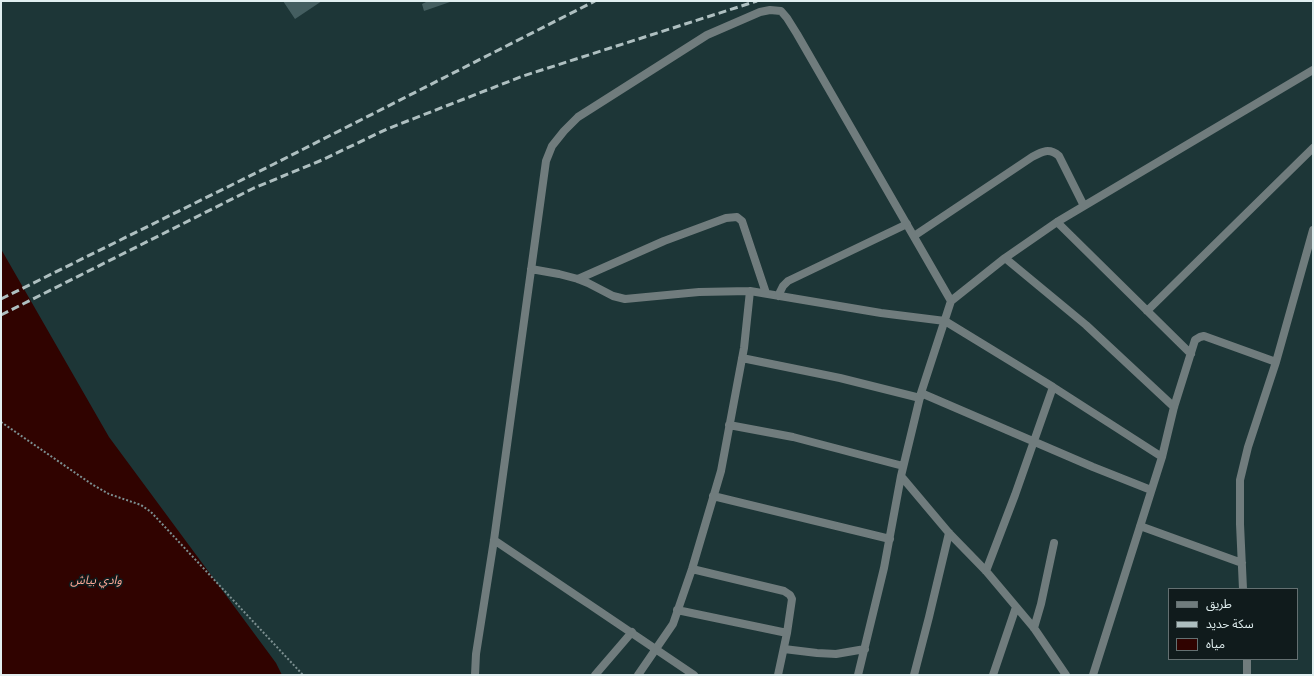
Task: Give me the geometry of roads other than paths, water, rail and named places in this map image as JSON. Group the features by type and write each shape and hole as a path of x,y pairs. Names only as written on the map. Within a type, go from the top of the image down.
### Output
{"street":[{"path":"474,675 546,161 552,146 578,117 707,35 751,16 770,10 781,11 787,18 951,301"},
{"path":"858,675 921,395 951,301 1004,258 1057,222 1313,70"},
{"path":"1147,311 1313,148"},
{"path":"914,236 1032,157 1044,151 1053,152 1059,156 1084,206"},
{"path":"578,279 664,242 726,218 736,217 742,221 766,293"},
{"path":"1057,222 1191,354"},
{"path":"778,296 783,286 788,281 907,224"},
{"path":"1243,588 1239,494 1240,480 1248,447 1276,362 1313,230"},
{"path":"1004,258 1086,325 1174,407"},
{"path":"531,269 578,279 613,296 625,299 699,292 750,291 881,313 945,321 1053,387 1162,457"},
{"path":"638,675 672,624 692,569 721,471 742,358 750,291"},
{"path":"1093,675 1152,490 1162,457 1174,407 1195,340 1204,336 1276,362"},
{"path":"742,358 921,395 1152,490"},
{"path":"986,572 1053,387"},
{"path":"730,425 793,437 904,466"},
{"path":"902,476 949,533 986,572 1034,628 1065,674"},
{"path":"713,496 890,538"},
{"path":"1140,526 1242,563"},
{"path":"914,675 949,533"},
{"path":"494,540 694,675"},
{"path":"1034,628 1041,604 1054,543"},
{"path":"692,569 788,593 792,599 787,633 778,675"},
{"path":"993,675 1016,607"},
{"path":"677,610 787,633"},
{"path":"595,675 632,632"},
{"path":"784,649 836,654 865,648"},
{"path":"1247,660 1248,675"}],"water":[{"name":"وادي بياش","path":"1,249 109,437 276,663 282,675 1,675"}],"railway":[{"path":"1,299 274,164 595,1"},
{"path":"1,315 254,188 322,160 387,129 523,76 757,1"}]}
